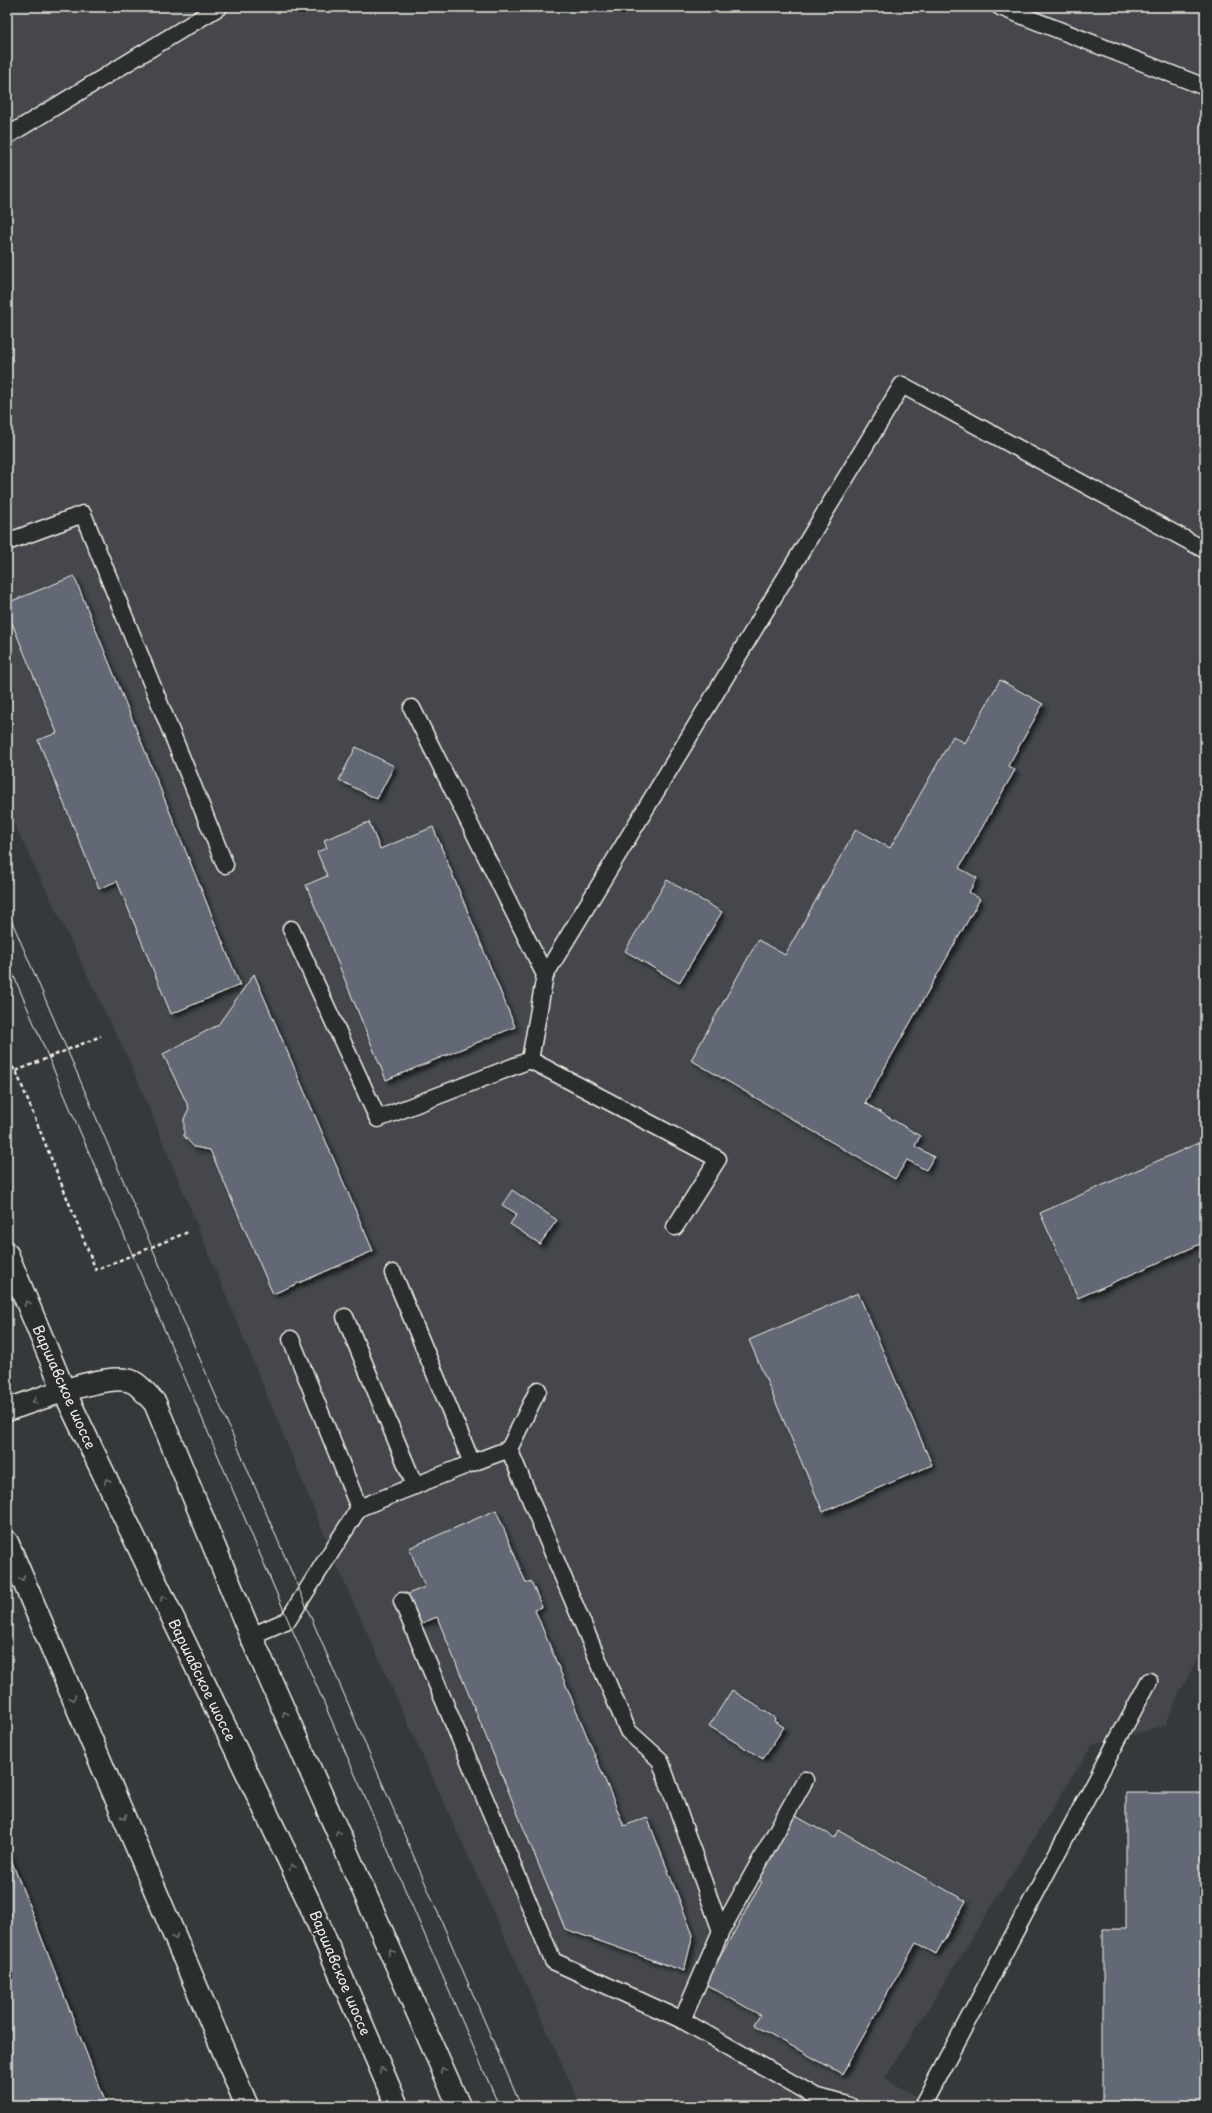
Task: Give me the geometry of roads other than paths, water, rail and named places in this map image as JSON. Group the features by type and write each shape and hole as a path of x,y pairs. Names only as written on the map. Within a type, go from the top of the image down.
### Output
{"main road":[{"name":"Варшавское шоссе","path":"7,1254 64,1391 309,1902 397,2106"},
{"path":"7,1410 64,1391 110,1379 132,1381 155,1403 251,1636 459,2106"},
{"path":"7,1542 247,2106"}],"lane":[{"path":"7,136 219,7"},
{"path":"1000,7 1205,87"},
{"path":"530,1060 545,975 902,385 1205,550"},
{"path":"7,542 83,514 225,865"},
{"path":"412,708 545,975"},
{"path":"291,929 378,1119 530,1060 718,1159 675,1227"},
{"path":"393,1273 472,1463"},
{"path":"345,1317 415,1486"},
{"path":"291,1339 359,1508"},
{"path":"251,1636 288,1620 359,1508 509,1449 538,1390"},
{"path":"509,1449 628,1731 660,1760 721,1931"},
{"path":"402,1601 553,1961 682,2020 815,2096 850,2106"},
{"path":"922,2106 1149,1680"},
{"path":"682,2020 721,1931 805,1780"}],"tram line":[{"path":"7,910 521,2106"},
{"path":"7,960 288,1620 499,2106"}]}
